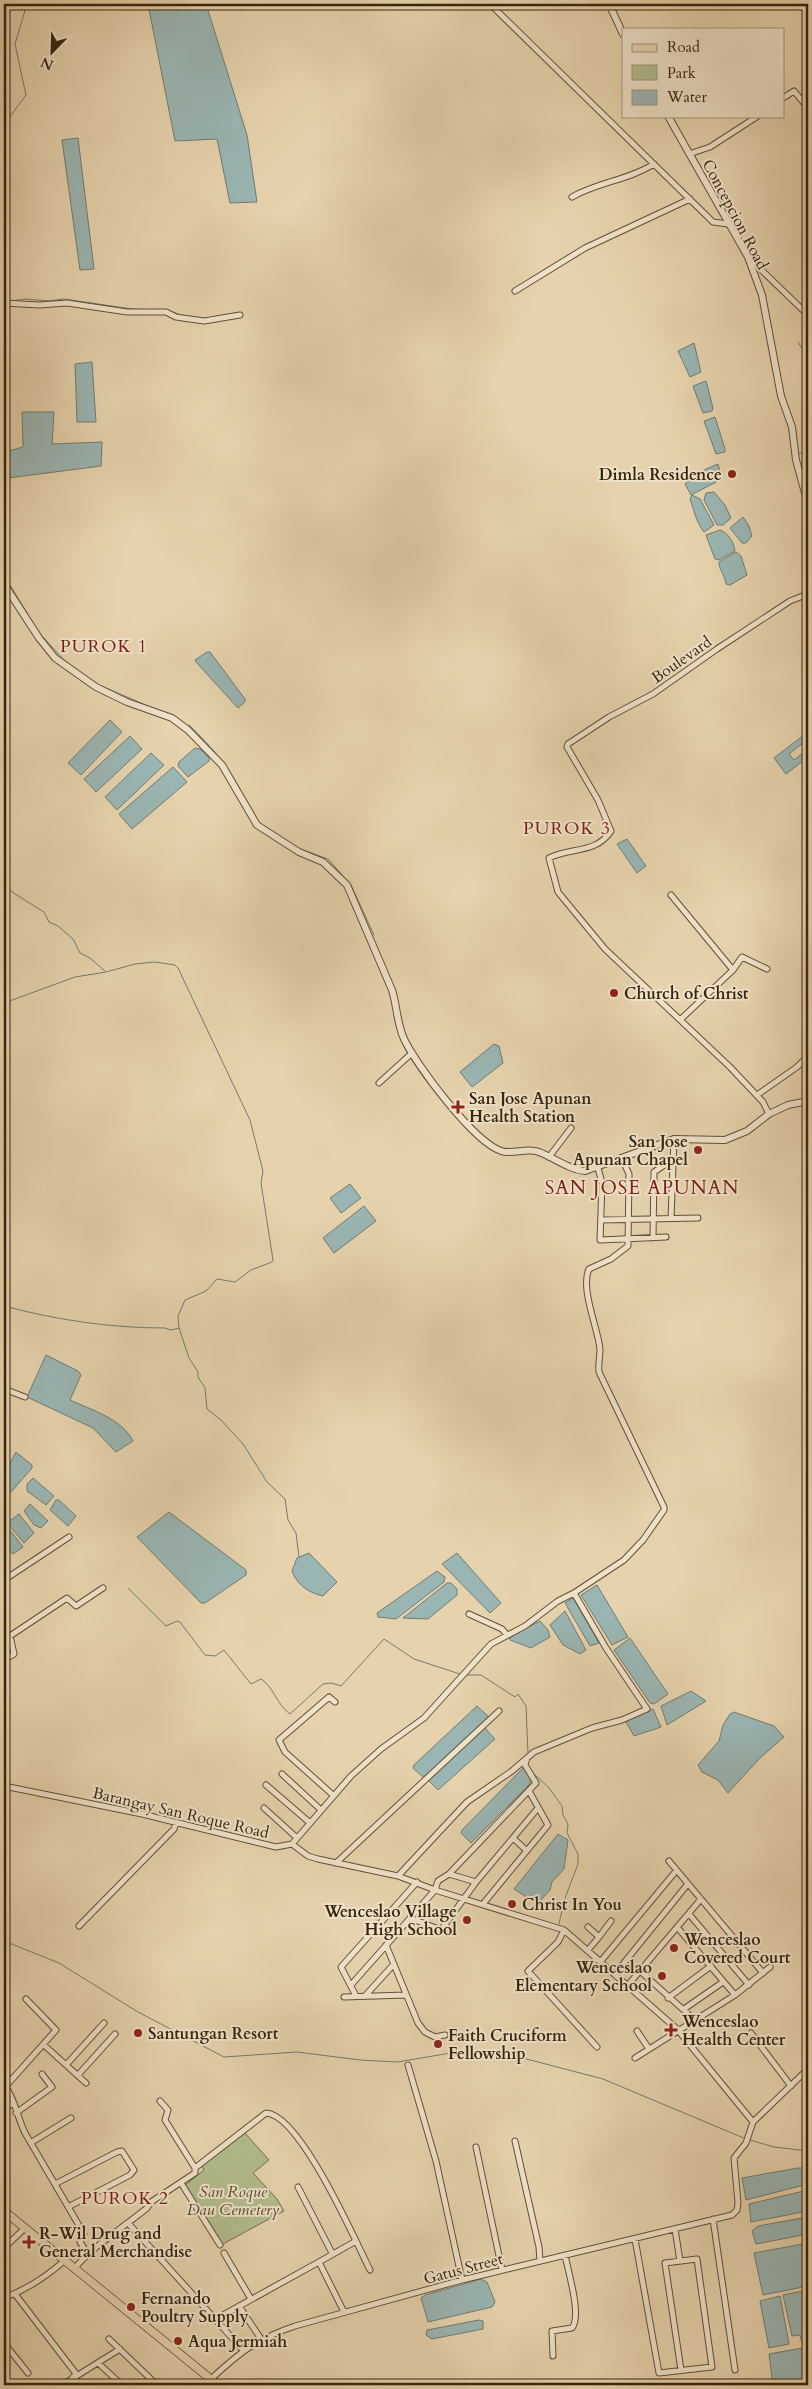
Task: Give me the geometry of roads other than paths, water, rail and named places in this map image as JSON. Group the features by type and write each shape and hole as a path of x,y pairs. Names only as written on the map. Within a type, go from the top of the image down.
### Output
{"main road":[{"path":"4,2211 218,2385"}],"street":[{"path":"490,4 713,222 728,224"},
{"path":"609,4 622,32"},
{"path":"784,97 794,90 808,108"},
{"name":"Concepcion Road","path":"669,118 748,257 762,295 774,368 792,427 796,460 808,504"},
{"path":"689,154 710,147 755,118"},
{"path":"572,197 607,182 644,171 654,164"},
{"path":"516,291 585,248 690,199"},
{"path":"748,257 808,315"},
{"path":"4,303 39,305 67,303 127,312 166,312 176,317 204,320 240,315"},
{"path":"808,557 808,580"},
{"path":"4,584 39,638 55,658 96,688 127,702 172,718 188,730 222,765 257,825 299,852 323,862 347,885 392,990 397,1006 399,1026 412,1053 446,1100 488,1143 507,1152 533,1150 573,1170 585,1171 598,1168 622,1159 636,1151 674,1139 725,1140 747,1131 769,1114 788,1105 808,1101"},
{"name":"Boulevard","path":"681,1019 605,949 558,892 549,858 596,846 607,838 612,831 610,824 567,747 568,744 609,717 653,694 790,601 808,594"},
{"path":"671,895 733,970"},
{"path":"767,969 742,957 733,970 681,1019 757,1095 769,1114"},
{"path":"378,1083 412,1053"},
{"path":"757,1095 797,1067 808,1056"},
{"path":"549,1157 571,1128"},
{"path":"671,1219 674,1139"},
{"path":"622,1159 629,1174 628,1246 624,1251 590,1270 586,1278 593,1324 600,1349 600,1372 662,1501 664,1510 632,1553 574,1593 558,1601 525,1626 491,1644 424,1718 405,1734 382,1748 333,1796 296,1837 292,1844 308,1856 398,1876 435,1890 564,1930 602,1961 680,2032 753,2122 808,2070"},
{"path":"653,1238 654,1172 674,1162"},
{"path":"598,1168 602,1183 600,1240 666,1237"},
{"path":"601,1220 698,1218"},
{"path":"4,1389 25,1397"},
{"path":"4,1580 69,1537"},
{"path":"4,1660 14,1654 10,1636 67,1598 76,1606 103,1588"},
{"path":"398,1876 463,1806 481,1790 512,1771 527,1758 557,1742 592,1728 622,1720 647,1709 606,1648 574,1593"},
{"path":"469,1614 502,1629 507,1635"},
{"path":"4,1639 12,1642"},
{"path":"333,1796 284,1752 279,1740 329,1697 335,1702"},
{"path":"336,1863 499,1712"},
{"path":"351,1985 435,1890 438,1881 449,1874 536,1783 526,1765 527,1758"},
{"path":"282,1774 321,1810"},
{"path":"266,1785 309,1822"},
{"name":"Barangay San Roque Road","path":"4,1786 176,1822 276,1847 292,1844"},
{"path":"483,1904 548,1825 529,1791"},
{"path":"264,1808 296,1837"},
{"path":"410,1918 441,1930 476,1882 538,1808"},
{"path":"79,1926 174,1829 176,1822"},
{"path":"513,1838 526,1850"},
{"path":"669,1861 763,1973"},
{"path":"602,1961 676,1871"},
{"path":"449,1874 476,1882"},
{"path":"356,1996 341,1967 416,1882"},
{"path":"615,1974 688,1885"},
{"path":"628,1985 701,1899"},
{"path":"689,1914 749,1984"},
{"path":"588,1950 611,1922"},
{"path":"588,1927 599,1937"},
{"path":"677,1927 735,1995"},
{"path":"564,1930 558,1942 528,1971 597,2047"},
{"path":"386,1945 418,2023 435,2038 445,2035"},
{"path":"365,1996 394,1964"},
{"path":"668,1998 711,1966"},
{"path":"635,2058 680,2032 735,1995 770,1967"},
{"path":"640,1971 696,2021"},
{"path":"684,2009 723,1982"},
{"path":"344,1997 406,1995"},
{"path":"26,1998 56,2030 5,2085 14,2103 16,2113 84,2234 80,2242 87,2253"},
{"path":"66,2065 104,2023"},
{"path":"638,2031 649,2049"},
{"path":"751,2032 791,2086"},
{"path":"78,2075 115,2034"},
{"path":"44,2045 86,2083"},
{"path":"408,2065 436,2161 462,2280"},
{"path":"16,2113 52,2087 42,2074"},
{"path":"160,2101 168,2110 165,2120 195,2171"},
{"path":"4,2108 14,2103"},
{"path":"74,2269 87,2253 128,2223 151,2202 181,2183 266,2113 270,2112 286,2123 300,2139 370,2270"},
{"path":"32,2142 71,2118"},
{"name":"Gatus Street","path":"210,2379 243,2350 261,2339 295,2326 462,2280 736,2213 738,2203 734,2158 746,2143 753,2122"},
{"path":"515,2141 540,2247 540,2261"},
{"path":"476,2147 502,2270"},
{"path":"55,2184 117,2152 122,2151 131,2163 134,2170 130,2175 68,2207"},
{"path":"181,2183 220,2245"},
{"path":"298,2187 332,2253"},
{"path":"714,2219 736,2370"},
{"path":"128,2223 243,2350"},
{"path":"4,2248 25,2228"},
{"path":"675,2229 680,2261"},
{"path":"635,2239 658,2373 712,2367 697,2259 665,2263 681,2370"},
{"path":"214,2320 356,2241"},
{"path":"224,2253 251,2299"},
{"path":"553,2356 552,2331 572,2328 576,2320 565,2255"},
{"path":"4,2298 52,2271 64,2261"},
{"path":"319,2262 344,2312"},
{"path":"14,2294 82,2385"},
{"path":"239,2306 261,2339"},
{"path":"109,2339 157,2385"},
{"path":"4,2343 28,2373"},
{"path":"62,2385 120,2350"},
{"path":"98,2363 122,2385"}],"water":[{"path":"148,4 206,4 247,135 257,202 230,203 217,139 175,141"},
{"path":"78,138 94,269 80,270 62,140"},
{"path":"694,343 701,372 690,377 678,351"},
{"path":"92,362 96,422 77,422 75,364"},
{"path":"706,381 713,408 712,411 703,413 693,386"},
{"path":"22,412 54,412 52,444 102,442 101,466 8,478 5,452 23,447"},
{"path":"715,417 725,449 725,452 716,454 704,421"},
{"path":"718,464 722,479 691,495 685,484 697,473"},
{"path":"714,492 725,505 731,518 723,525 717,525 704,500 706,493"},
{"path":"692,495 700,499 714,525 704,532 694,512 690,499"},
{"path":"743,517 749,526 752,536 746,543 742,543 730,528"},
{"path":"720,530 730,538 735,551 719,560 715,559 706,535"},
{"path":"736,552 741,556 747,575 730,585 726,584 719,562"},
{"path":"210,652 245,699 245,702 238,708 196,662 195,660"},
{"path":"110,720 122,732 81,775 68,763"},
{"path":"808,732 808,739 789,754 794,760 808,749 808,757 786,774 774,758"},
{"path":"130,736 142,749 96,792 84,779"},
{"path":"195,748 200,749 209,758 209,761 188,777 178,766 179,762"},
{"path":"151,753 164,765 117,810 105,797"},
{"path":"173,767 187,782 132,829 119,814"},
{"path":"627,839 646,866 637,873 617,844"},
{"path":"494,1044 499,1046 503,1063 472,1087 460,1072"},
{"path":"350,1184 361,1198 341,1213 330,1198"},
{"path":"364,1206 376,1221 334,1253 323,1238"},
{"path":"46,1355 78,1371 81,1375 70,1400 114,1421 128,1433 133,1441 116,1452 93,1428 27,1397"},
{"path":"16,1452 32,1465 32,1468 11,1492 7,1492 4,1490 4,1474"},
{"path":"33,1478 54,1496 46,1505 27,1491 27,1484"},
{"path":"56,1500 59,1500 76,1516 68,1526 50,1510"},
{"path":"30,1504 48,1521 41,1528 34,1525 24,1511"},
{"path":"169,1512 246,1570 246,1575 205,1603 201,1603 137,1537"},
{"path":"19,1514 34,1533 24,1543 8,1524"},
{"path":"6,1525 23,1547 13,1554 4,1547 4,1526"},
{"path":"309,1553 337,1582 323,1596 304,1588 292,1571 297,1558"},
{"path":"457,1553 501,1603 490,1613 442,1564"},
{"path":"437,1571 445,1577 444,1582 396,1619 378,1617 377,1613"},
{"path":"447,1583 451,1583 457,1589 457,1595 428,1619 403,1618"},
{"path":"597,1585 628,1637 612,1645 581,1595"},
{"path":"573,1598 599,1643 590,1646 565,1603"},
{"path":"565,1611 586,1650 580,1654 563,1645 550,1625"},
{"path":"540,1621 548,1630 550,1637 531,1648 510,1640 510,1637"},
{"path":"630,1638 668,1694 654,1704 650,1703 614,1650"},
{"path":"691,1691 706,1701 667,1725 661,1706"},
{"path":"477,1706 489,1717 424,1778 413,1768 414,1765"},
{"path":"653,1709 661,1727 634,1736 625,1720"},
{"path":"734,1712 774,1726 784,1737 761,1757 728,1793 718,1780 702,1772 698,1765 719,1741 723,1725 730,1714"},
{"path":"484,1727 495,1739 438,1790 428,1780"},
{"path":"523,1768 530,1776 530,1784 471,1843 461,1833 462,1830"},
{"path":"558,1834 568,1840 564,1869 552,1882 550,1890 537,1904 514,1889"},
{"path":"808,2168 808,2184 746,2200 742,2178"},
{"path":"808,2190 808,2211 751,2222 749,2204"},
{"path":"802,2218 804,2224 808,2225 808,2234 756,2244 752,2231 758,2226"},
{"path":"808,2243 808,2286 763,2295 754,2253"},
{"path":"481,2279 487,2282 495,2302 492,2307 428,2322 421,2298 425,2295"},
{"path":"808,2290 808,2342 802,2343 800,2335 792,2336 783,2295"},
{"path":"780,2296 789,2344 769,2348 760,2301"},
{"path":"479,2320 483,2321 483,2329 432,2339 426,2335 427,2330"},
{"path":"808,2347 808,2385 773,2385 769,2354"}],"waterway":[{"path":"4,167 9,136 9,118 26,95 15,44 27,4"},
{"path":"11,301 64,299 132,309 166,310"},
{"path":"170,311 181,315 203,318"},
{"path":"798,342 808,358"},
{"path":"798,454 808,450"},
{"path":"804,476 808,493"},
{"path":"4,575 32,621"},
{"path":"41,635 65,661"},
{"path":"97,684 143,704"},
{"path":"189,725 220,758 244,797"},
{"path":"269,829 278,835"},
{"path":"303,850 328,859 351,885 374,935"},
{"path":"4,881 12,892 44,912 49,922 58,926 73,939 80,953 90,958 105,971"},
{"path":"4,1003 75,977 106,972 135,964 155,962 175,965 178,968 250,1120 263,1171 261,1183 273,1260 251,1270 235,1282 217,1279 206,1291 185,1300 178,1316 179,1328"},
{"path":"4,1306 84,1322 171,1330 179,1328 189,1358 205,1388 207,1409 221,1420 243,1444 267,1482 285,1499 288,1520 296,1533 299,1557"},
{"path":"128,1588 166,1626 177,1621 180,1622 205,1655 215,1656 224,1650 251,1684 261,1679 265,1682 290,1714 323,1684 331,1683 341,1686 384,1639 414,1659 460,1674"},
{"path":"467,1675 481,1675 515,1697 518,1694 526,1706 528,1754"},
{"path":"532,1772 549,1788 562,1806 563,1815 568,1824 567,1833 578,1854 578,1864 564,1901 559,1924"},
{"path":"4,1941 59,1963 138,2012 224,2057 297,2052 360,2060 397,2062 463,2051 519,2057 603,2079 746,2139"},
{"path":"750,2140 774,2147 808,2151"}],"place":[{"name":"Dimla Residence","path":"732,474"},
{"name":"Church of Christ","path":"614,993"},
{"name":"San Jose Apunan Health Station","path":"458,1107"},
{"name":"San Jose Apunan Chapel","path":"698,1150"},
{"name":"Christ In You","path":"512,1904"},
{"name":"Wenceslao Village High School","path":"467,1920"},
{"name":"Wenceslao Covered Court","path":"674,1948"},
{"name":"Wenceslao Elementary School","path":"662,1976"},
{"name":"Wenceslao Health Center","path":"671,2030"},
{"name":"Santungan Resort","path":"138,2033"},
{"name":"Faith Cruciform Fellowship","path":"438,2044"},
{"name":"R-Wil Drug and General Merchandise","path":"29,2242"},
{"name":"Fernando Poultry Supply","path":"131,2307"},
{"name":"Aqua Jermiah","path":"178,2341"}],"district":[{"name":"PUROK 1","path":"104,646"},
{"name":"PUROK 3","path":"567,828"},
{"name":"SAN JOSE APUNAN","path":"642,1187"},
{"name":"PUROK 2","path":"125,2198"}],"park label":[{"name":"San Roque Dau Cemetery","path":"233,2200"}]}
